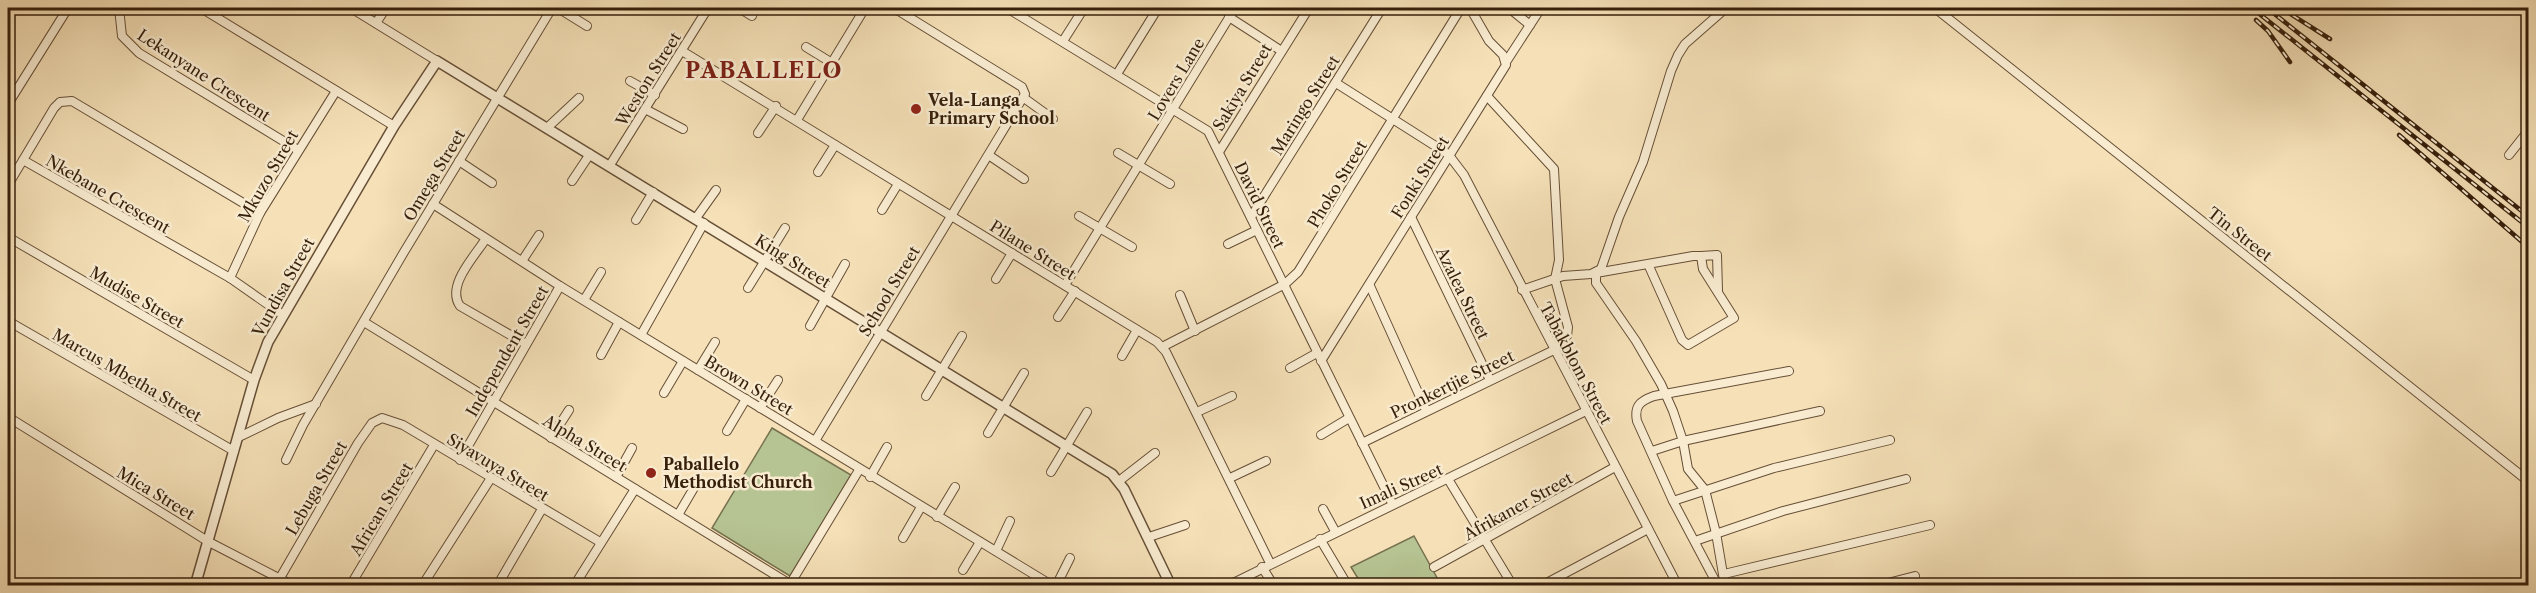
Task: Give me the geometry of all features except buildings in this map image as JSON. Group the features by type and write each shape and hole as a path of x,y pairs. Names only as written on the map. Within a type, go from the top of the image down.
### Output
{"street":[{"path":"8,104 68,8"},
{"name":"Lekanyane Crescent","path":"119,8 119,26 127,44 298,150"},
{"path":"201,8 394,126"},
{"name":"King Street","path":"351,8 610,165 1119,481 1171,585"},
{"path":"376,23 386,8"},
{"name":"Omega Street","path":"286,460 316,404 433,204 552,8"},
{"path":"558,8 587,26"},
{"path":"695,8 706,11"},
{"path":"739,8 752,15"},
{"path":"797,120 866,8"},
{"path":"894,8 1022,87 1025,92 1024,98 1053,119"},
{"name":"David Street","path":"1008,8 1206,128 1392,503"},
{"path":"1063,41 1084,8"},
{"path":"1117,74 1158,8"},
{"name":"Lovers Lane","path":"1065,285 1102,229 1235,8"},
{"name":"Sakiya Street","path":"1219,152 1280,50 1309,8"},
{"name":"Maringo Street","path":"1251,217 1382,8"},
{"name":"Phoko Street","path":"1162,347 1285,285 1302,267 1461,8"},
{"path":"1470,8 1486,36 1503,55 1506,62"},
{"path":"1509,8 1530,25"},
{"name":"Fonki Street","path":"1321,361 1370,286 1448,154 1541,8"},
{"path":"1725,585 1716,533 1705,490 1688,469 1683,441 1666,394 1636,341 1596,283 1596,273 1603,265 1619,217 1643,162 1678,55 1685,44 1726,8"},
{"name":"Tin Street","path":"1935,8 2529,481"},
{"name":"Weston Street","path":"610,165 706,11"},
{"path":"1229,17 1280,50"},
{"path":"806,48 832,63"},
{"name":"Pilane Street","path":"682,51 776,106 835,145 1075,291 1162,347 1197,412 1270,563"},
{"name":"Vundisa Street","path":"195,585 254,380 268,342 394,126 436,61"},
{"path":"630,81 655,95"},
{"path":"1336,83 1448,154"},
{"name":"Mkuzo Street","path":"230,278 260,213 336,91"},
{"path":"1487,96 1554,170 1558,260 1555,279 1568,332 1565,340 1554,350"},
{"path":"548,127 579,98"},
{"name":"School Street","path":"815,441 1024,98"},
{"name":"Nkebane Crescent","path":"260,213 72,101 60,102 54,108 23,160 230,278 283,315"},
{"path":"758,133 776,106"},
{"path":"645,109 683,129"},
{"path":"2509,155 2529,131"},
{"path":"818,172 835,145"},
{"path":"1118,153 1170,184"},
{"path":"572,182 590,154"},
{"name":"Tabakblom Street","path":"1448,154 1464,175 1678,585"},
{"path":"990,156 1024,180"},
{"path":"8,185 23,160"},
{"path":"459,161 492,183"},
{"path":"882,210 898,184"},
{"path":"641,335 716,190"},
{"path":"636,220 653,192"},
{"name":"Brown Street","path":"433,204 485,240 815,441 870,477 996,551 1038,582 1055,585"},
{"path":"1079,216 1132,247"},
{"name":"Azalea Street","path":"1411,217 1490,380"},
{"path":"748,288 785,228"},
{"path":"1228,244 1257,230"},
{"path":"522,261 539,235"},
{"name":"Mudise Street","path":"8,237 254,380"},
{"path":"485,240 456,286 456,299 460,306 526,344"},
{"path":"996,279 1012,253"},
{"path":"1522,290 1574,274 1596,273 1717,255 1718,294"},
{"path":"1648,264 1682,340 1688,345 1734,318 1703,269 1701,256"},
{"path":"810,326 846,264"},
{"path":"584,300 601,272"},
{"name":"Independent Street","path":"460,460 560,286"},
{"path":"1370,286 1426,410"},
{"path":"1059,317 1075,291"},
{"path":"1179,295 1195,331"},
{"name":"Marcus Mbetha Street","path":"8,321 234,451"},
{"name":"Alpha Street","path":"364,322 791,585"},
{"path":"601,355 619,322"},
{"path":"1122,356 1137,330"},
{"path":"926,396 962,336"},
{"path":"698,370 716,342"},
{"name":"Pronkertjie Street","path":"1362,443 1554,350"},
{"path":"1290,368 1317,353"},
{"path":"664,393 683,361"},
{"path":"1718,585 1674,501 1635,413 1640,402 1666,394 1789,371"},
{"path":"988,433 1024,373"},
{"path":"760,408 778,380"},
{"path":"1197,412 1232,396"},
{"path":"727,431 746,399"},
{"path":"239,437 278,418 316,404"},
{"path":"551,438 569,410"},
{"name":"Imali Street","path":"1227,585 1392,503 1448,479 1586,411"},
{"path":"1652,451 1683,441 1820,411"},
{"path":"1051,472 1087,412"},
{"name":"Mica Street","path":"8,417 208,542 294,585"},
{"name":"Siyavuya Street","path":"382,418 393,420 600,542"},
{"name":"Lebuga Street","path":"280,578 363,436 372,423 382,418"},
{"path":"1321,435 1349,418"},
{"path":"1674,501 1774,468 1890,440"},
{"name":"African Street","path":"350,585 434,445"},
{"path":"870,477 887,447"},
{"path":"616,477 632,448"},
{"path":"1119,481 1155,453"},
{"path":"1230,478 1266,461"},
{"name":"Afrikaner Street","path":"1434,567 1615,467"},
{"path":"791,585 859,470"},
{"path":"422,585 491,478"},
{"path":"1448,479 1487,539 1513,585"},
{"path":"1695,540 1783,511 1906,479"},
{"path":"678,515 695,486"},
{"path":"937,517 955,487"},
{"path":"574,585 635,489"},
{"path":"903,538 921,507"},
{"path":"497,585 542,509"},
{"path":"1323,509 1335,531"},
{"path":"996,551 1010,521"},
{"path":"1149,537 1185,525"},
{"path":"1724,574 1930,525"},
{"path":"1541,585 1648,529"},
{"path":"1320,539 1348,585"},
{"path":"963,570 980,542"},
{"path":"1055,585 1070,558"},
{"path":"1262,567 1274,585"},
{"path":"1876,585 1915,576"}],"green space":[{"path":"772,428 851,475 790,576 712,528"},
{"path":"1414,536 1441,585 1362,585 1351,567"}],"railway":[{"path":"2252,8 2528,227"},
{"path":"2267,8 2528,216"},
{"path":"2281,8 2330,39"},
{"path":"2256,20 2268,31 2290,62"},
{"path":"2399,135 2528,247"}],"place":[{"name":"Vela-Langa Primary School","path":"916,109"},
{"name":"Paballelo Methodist Church","path":"651,473"}],"district":[{"name":"PABALLELO","path":"764,70"}]}
